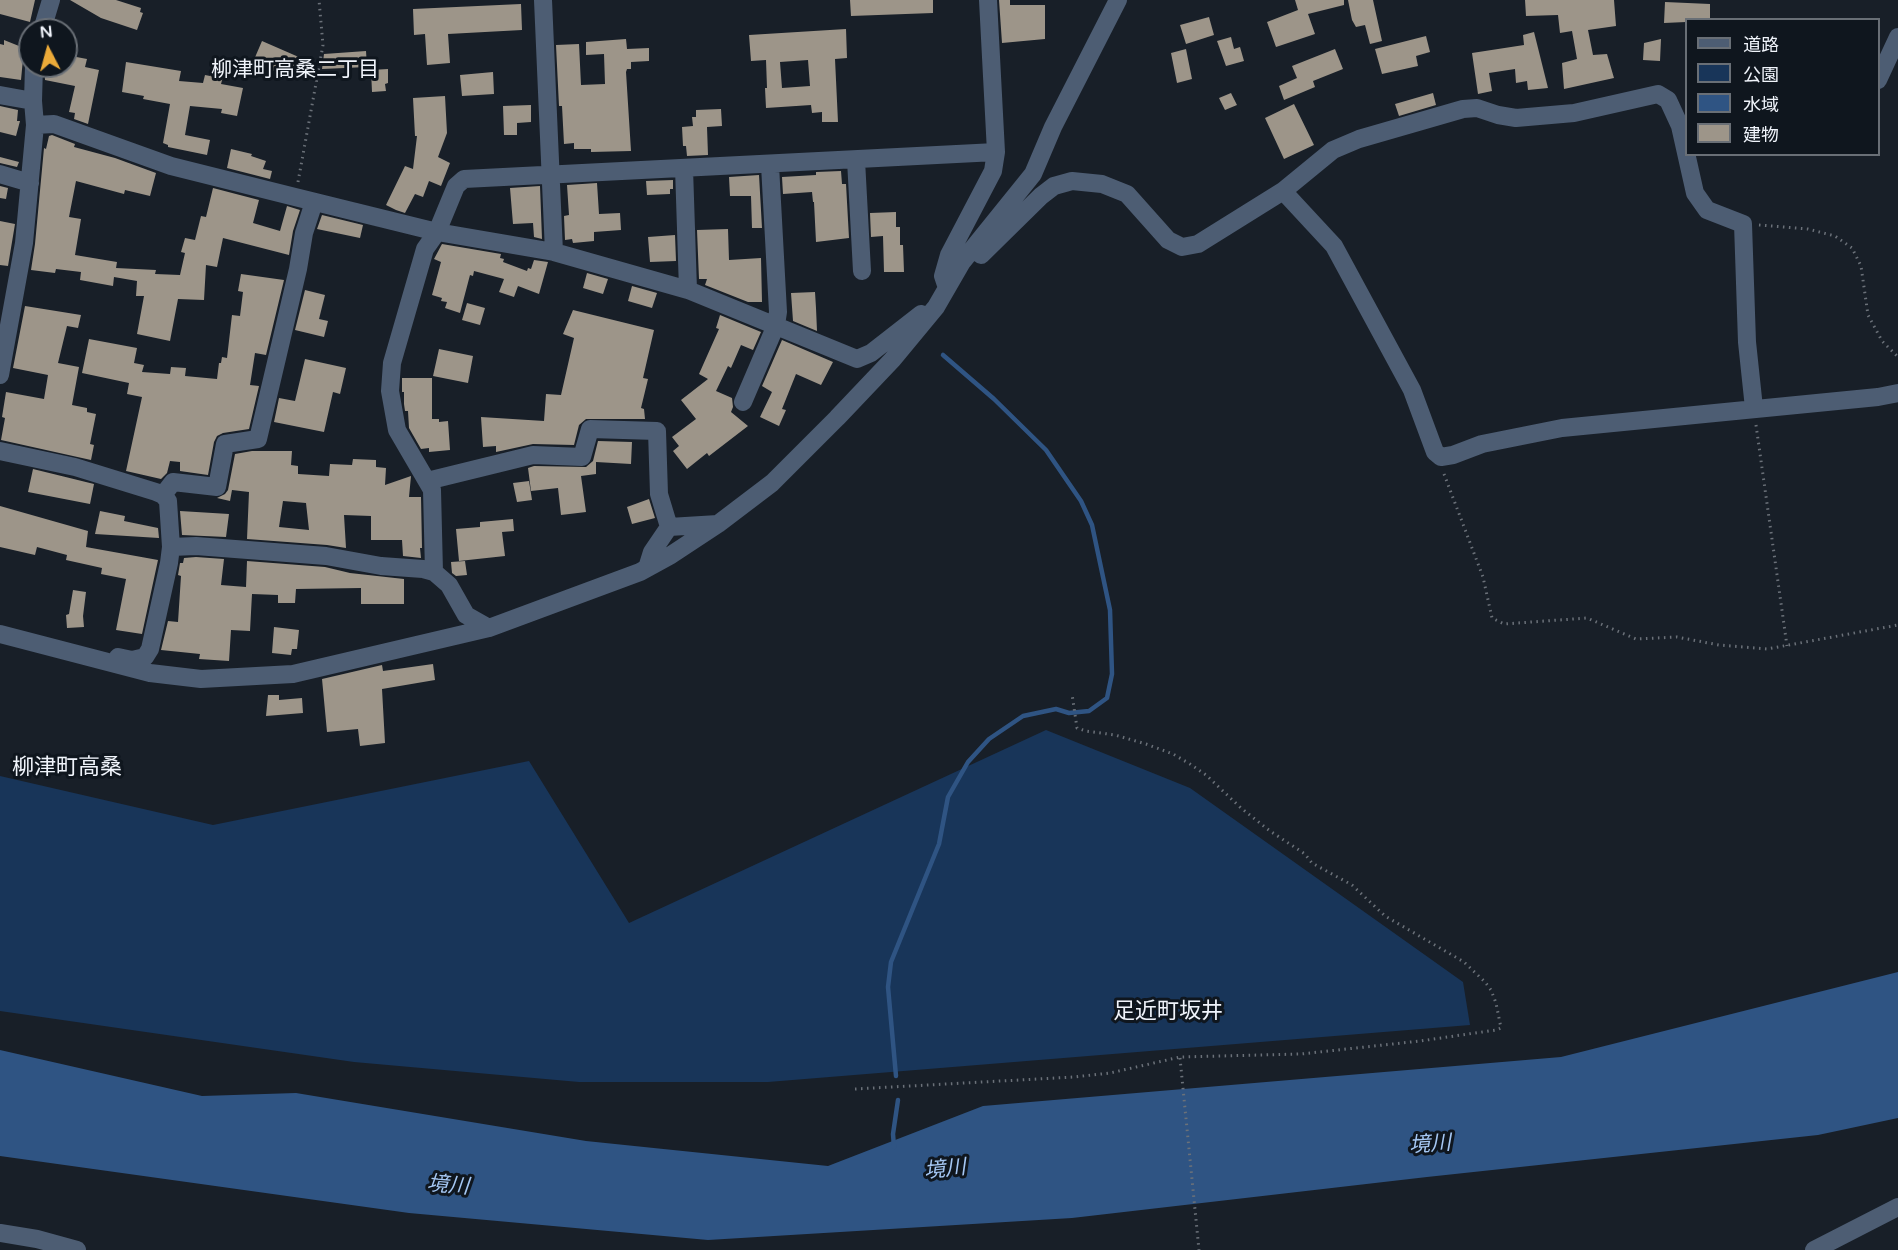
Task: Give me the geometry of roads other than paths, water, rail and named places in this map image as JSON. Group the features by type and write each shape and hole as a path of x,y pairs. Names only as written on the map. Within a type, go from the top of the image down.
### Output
{"street":[{"path":"46,18 51,0"},
{"path":"543,0 554,252"},
{"path":"947,288 942,276 949,255 993,171 996,152 988,0"},
{"path":"0,634 150,672 201,680 293,674 489,628 647,568 718,524 771,483 893,359 936,306 962,262 1033,174 1053,127 1118,0"},
{"path":"1880,76 1898,37"},
{"path":"0,375 3,345 22,254 35,125 34,78"},
{"path":"962,262 981,255 1054,186 1072,181 1102,184 1127,194 1168,240 1182,247 1198,244 1283,191 1334,150 1359,139 1463,109 1477,108 1497,115 1516,118 1574,113 1658,94 1668,100 1683,125"},
{"path":"0,95 33,101"},
{"path":"35,125 54,124 171,166 437,232 554,252 688,290 857,359 871,353 917,316 936,306"},
{"path":"435,572 432,490 397,430 390,391 392,363 425,249 437,232 456,186 464,179 996,152"},
{"path":"1688,156 1695,193 1707,210 1743,224 1747,342 1754,408"},
{"path":"856,160 862,271"},
{"path":"743,402 776,325 778,312 770,165"},
{"path":"684,168 688,290"},
{"path":"0,174 30,183"},
{"path":"1283,191 1334,246 1412,390 1435,452 1442,457 1482,444 1562,428 1878,397 1898,393"},
{"path":"163,495 173,482 217,487 225,444 258,439 298,269 304,233 314,202"},
{"path":"427,481 532,455 582,457 590,429 657,431 659,494 669,527"},
{"path":"0,451 75,467 163,495 168,501 171,547 150,650 146,657 132,660 93,653 81,655"},
{"path":"669,527 718,524"},
{"path":"647,568 652,552 669,527"},
{"path":"171,547 196,546 326,556 381,566 435,572 448,585 466,615 489,628"},
{"path":"1814,1250 1898,1207"},
{"path":"0,1233 37,1239 77,1250"}],"water":[{"name":"境川","path":"1898,972 1898,1118 1818,1135 1072,1218 708,1240 409,1213 0,1156 0,1050 202,1096 296,1093 586,1141 828,1166 983,1106 1561,1057"}],"waterway":[{"path":"896,1076 888,987 891,962 939,844 948,797 968,762 989,739 1023,716 1056,709 1069,713 1089,711 1107,698 1112,674 1110,610 1092,525 1081,501 1046,450 994,399 943,355"},
{"path":"894,1147 893,1134 898,1100"}],"district":[{"name":"柳津町高桑二丁目","path":"295,70"},
{"name":"柳津町高桑","path":"67,768"},
{"name":"足近町坂井","path":"1168,1012"}]}
